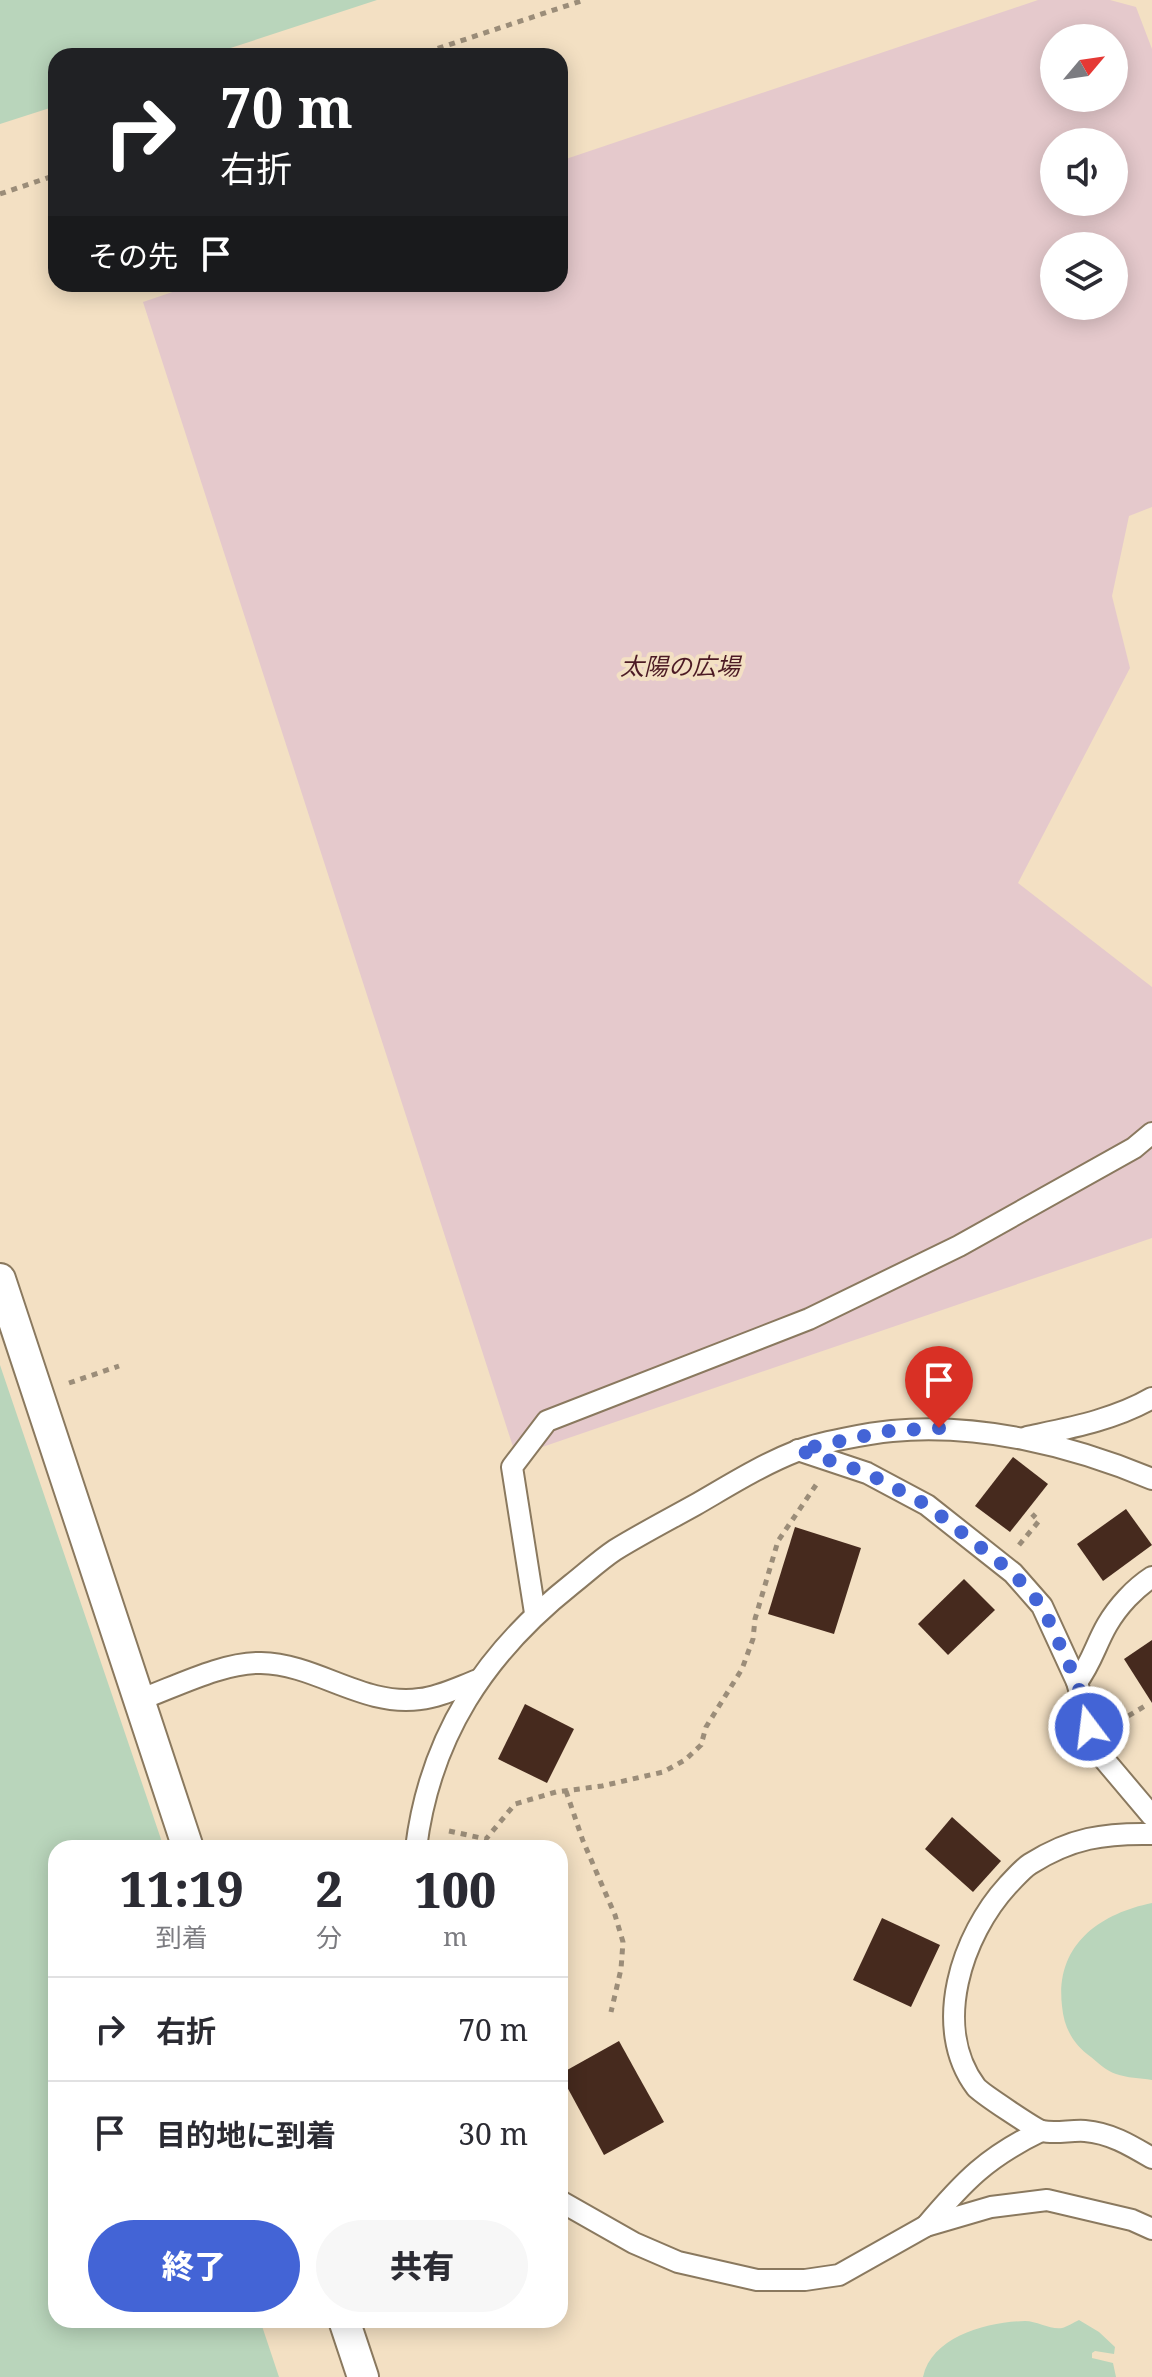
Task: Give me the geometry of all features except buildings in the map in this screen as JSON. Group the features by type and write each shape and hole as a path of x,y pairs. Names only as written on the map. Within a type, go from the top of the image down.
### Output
{"street":[{"path":"0,1279 185,1840"},
{"path":"347,2328 363,2377"}],"lane":[{"path":"535,1613 512,1467 547,1421 809,1319 959,1246 1134,1148 1152,1133"},
{"path":"1021,1438 1106,1418 1152,1398"},
{"path":"417,1840 428,1783 440,1750 478,1680 535,1613 613,1551 798,1450 888,1431 939,1428 1021,1438 1114,1463 1152,1479"},
{"path":"798,1450 867,1473 927,1505 1004,1564 1042,1606 1077,1682 1089,1727 1103,1758 1152,1816"},
{"path":"1077,1682 1090,1665 1107,1625 1120,1607 1152,1577"},
{"path":"139,1700 236,1664 259,1662 284,1664 365,1695 392,1700 420,1699 478,1680"},
{"path":"1041,2131 978,2089 966,2069 955,2039 954,2006 960,1973 992,1903 1027,1866 1078,1840 1114,1833 1152,1834"},
{"path":"926,2226 957,2190 995,2156 1041,2131 1085,2131 1119,2139 1152,2158"},
{"path":"568,2206 634,2243 678,2262 757,2280 805,2280 839,2275 926,2226 991,2207 1047,2200 1132,2220 1152,2229"}],"path":[{"path":"439,48 584,0"},
{"path":"0,194 48,178"},
{"path":"38,1394 119,1366"},
{"path":"419,1825 486,1839 515,1804 663,1772 685,1760 701,1745 706,1727 742,1669 753,1639 764,1582 778,1541 833,1462"},
{"path":"1004,1564 1039,1521 1032,1514"},
{"path":"566,1791 623,1942 621,1969 611,2012"}],"green space":[{"name":"太陽の広場","path":"1038,0 1110,0 1136,7 1152,49 1152,507 1129,516 1112,596 1130,668 1018,883 1152,987 1152,1238 516,1456 143,302 172,292 568,292 568,158"}],"shaded area":[{"path":"0,0 377,0 230,48 48,48 48,109 0,124"},
{"path":"0,1365 161,1840 48,1840 48,2328 263,2328 279,2377 0,2377"},
{"path":"1152,1903 1152,2080 1113,2073 1079,2047 1065,2021 1062,1985 1073,1950 1084,1936 1114,1915"},
{"path":"1079,2320 1099,2332 1115,2347 1114,2354 1095,2351 1092,2358 1113,2363 1116,2377 923,2377 928,2363 938,2351 949,2342 979,2328 1025,2321 1062,2328"}],"route":[{"path":"939,1428 888,1431 798,1450 867,1473 927,1505 1013,1573 1042,1606 1077,1682 1089,1727"}]}
